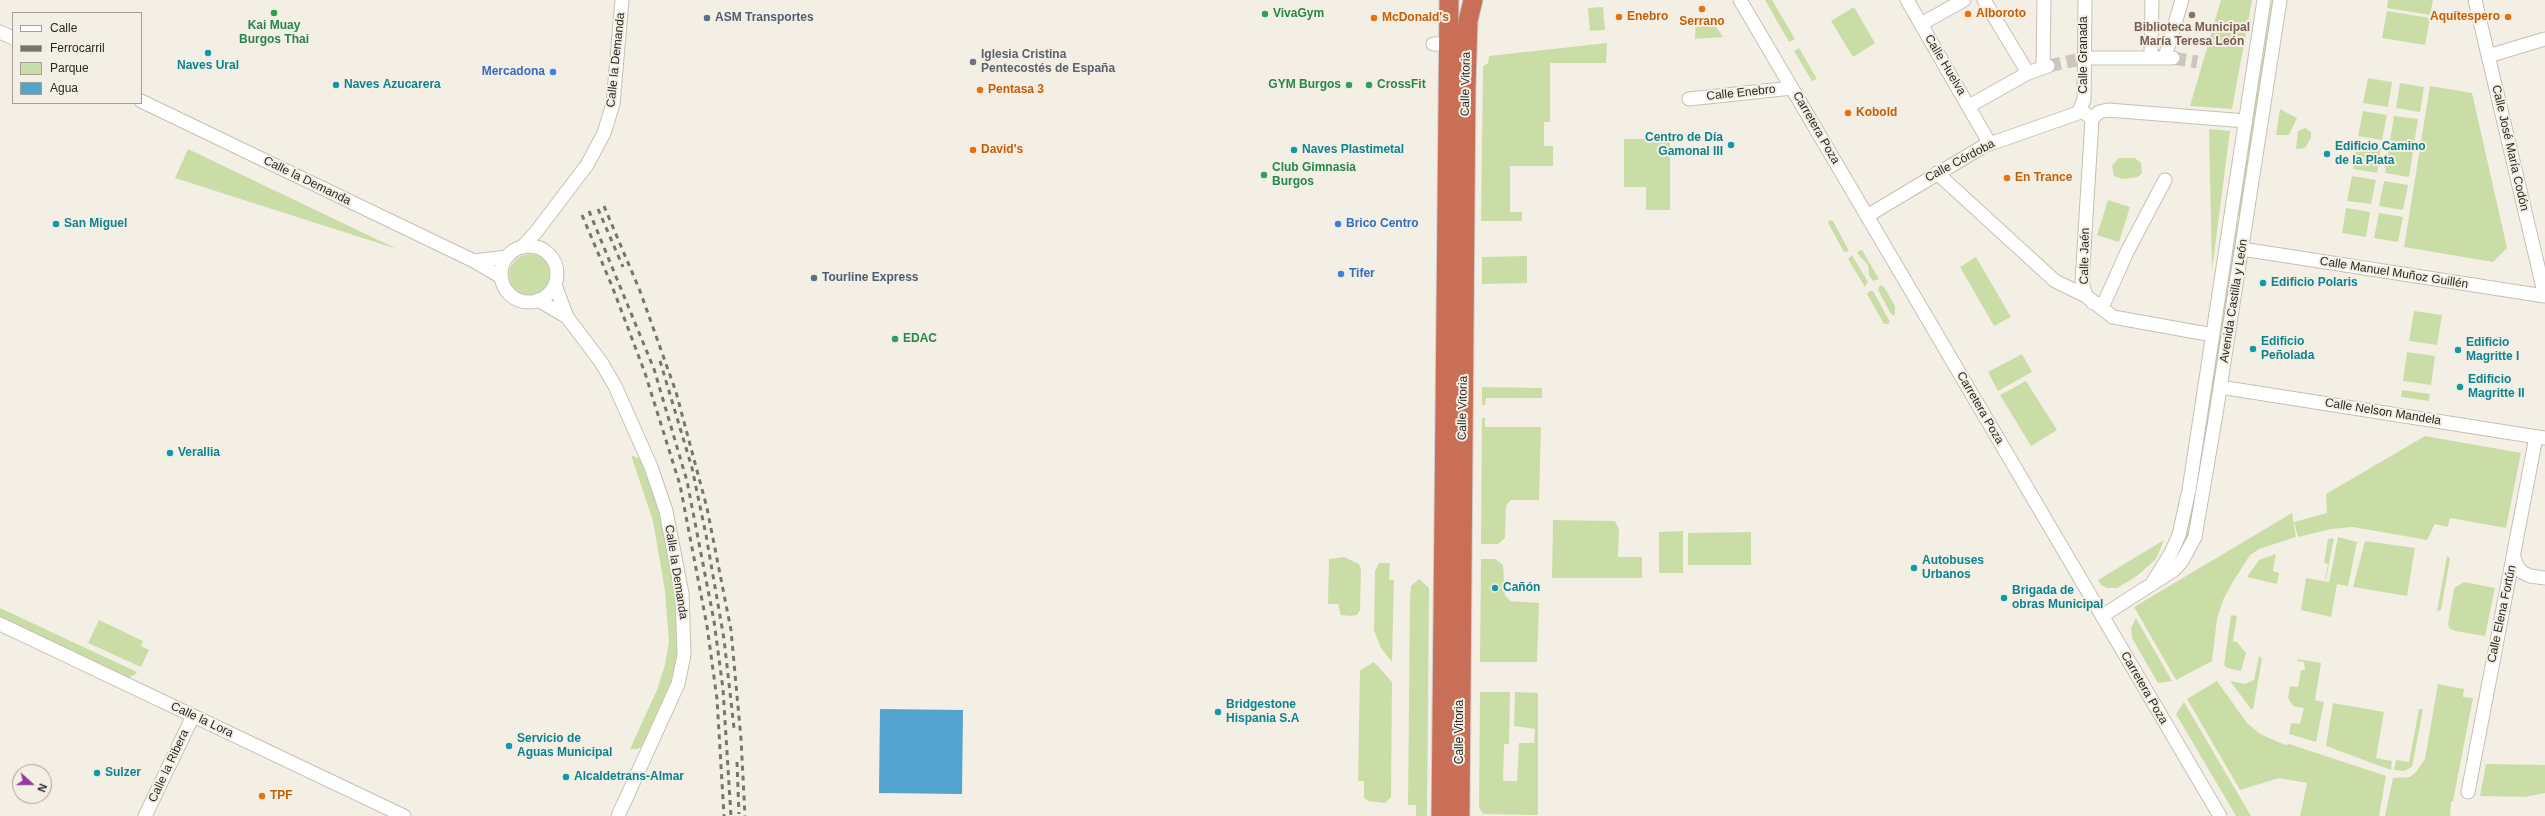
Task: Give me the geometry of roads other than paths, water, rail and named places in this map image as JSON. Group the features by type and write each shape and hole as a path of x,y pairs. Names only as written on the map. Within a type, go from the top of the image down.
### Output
{"highway":[{"name":"Calle Vitoria","path":"1441,816 1449,0"},
{"name":"Calle Vitoria","path":"1460,816 1466,88 1468,28 1473,0"}],"street":[{"name":"Calle la Demanda","path":"523,246 545,220 592,158 608,124 613,104 622,0"},
{"name":"Carretera Poza","path":"1740,0 2220,816"},
{"name":"Calle Huelva","path":"1907,0 1990,144"},
{"name":"Calle Huelva","path":"1921,24 1964,0"},
{"path":"1984,0 2028,74"},
{"name":"Calle Huelva","path":"1969,106 2046,66 2044,0"},
{"name":"Calle Granada","path":"2081,110 2084,100 2082,59 2085,0"},
{"path":"2151,57 2152,0"},
{"path":"2082,59 2151,57 2169,58 2182,0"},
{"name":"Avenida Castilla y León","path":"2152,583 2171,553 2183,519 2213,335 2264,0"},
{"name":"Avenida Castilla y León","path":"2102,616 2152,583 2162,579 2182,561 2195,537 2242,249 2280,0"},
{"name":"Calle José María Codón","path":"2475,0 2545,296"},
{"path":"0,32 12,38"},
{"path":"2488,56 2545,39"},
{"name":"Calle Enebro","path":"1689,99 1792,88"},
{"name":"Calle la Demanda","path":"142,101 474,261 501,277"},
{"path":"2081,110 2092,119 2099,112 2108,110 2246,121"},
{"name":"Calle Córdoba","path":"1867,216 1937,173 1990,144 2075,115 2081,110"},
{"name":"Calle Jaén","path":"2090,300 2082,282 2092,119"},
{"path":"1937,173 2055,281 2100,304 2105,301 2127,252 2165,180"},
{"path":"545,220 546,251"},
{"path":"474,261 507,257 523,246 534,246 546,251 554,261 557,269 555,285 551,292 538,300 517,299 506,290 501,277 507,257"},
{"name":"Calle Manuel Muñoz Guillén","path":"2242,249 2545,296"},
{"name":"Calle la Demanda","path":"555,285 566,317 601,362 615,386 640,441 666,511 682,594 684,655 678,684 618,816"},
{"name":"Calle la Demanda","path":"538,300 566,317"},
{"path":"2090,300 2107,314 2117,318 2213,335"},
{"name":"Calle Nelson Mandela","path":"2220,387 2541,437"},
{"name":"Calle Elena Fortún","path":"2468,792 2506,586 2541,437"},
{"path":"2514,557 2517,566 2522,572 2530,576 2545,578"},
{"name":"Calle la Lora","path":"0,624 404,816"},
{"name":"Calle la Ribera","path":"145,816 193,716"},
{"name":"Calle Vitoria","path":"1442,721 1449,753 1449,816"}],"water":[{"path":"880,709 963,710 962,794 879,793"}],"tunnel":[{"path":"2173,58 2197,62"},
{"path":"2048,66 2076,60"}],"railway":[{"path":"604,206 640,291 676,392 707,508 731,630 741,739 745,816"},
{"path":"598,209 623,267"},
{"path":"589,211 654,369 687,481 714,621 723,689 731,816"},
{"path":"582,215 612,286 645,373 680,485 707,626 717,699 724,816"},
{"path":"660,361 692,468 706,535 724,639 734,728"},
{"path":"737,762 739,814"}],"place":[{"name":"Serrano","path":"1702,9"},
{"name":"Kai Muay Burgos Thai","path":"274,13"},
{"name":"VivaGym","path":"1265,14"},
{"name":"Alboroto","path":"1968,14"},
{"name":"Biblioteca Municipal María Teresa León","path":"2192,15"},
{"name":"Enebro","path":"1619,17"},
{"name":"Aquítespero","path":"2508,17"},
{"name":"ASM Transportes","path":"707,18"},
{"name":"McDonald's","path":"1374,18"},
{"name":"Naves Ural","path":"208,53"},
{"name":"Iglesia Cristina Pentecostés de España","path":"973,62"},
{"name":"Mercadona","path":"553,72"},
{"name":"Naves Azucarera","path":"336,85"},
{"name":"GYM Burgos","path":"1349,85"},
{"name":"CrossFit","path":"1369,85"},
{"name":"Pentasa 3","path":"980,90"},
{"name":"Kobold","path":"1848,113"},
{"name":"Centro de Día Gamonal III","path":"1731,145"},
{"name":"David's","path":"973,150"},
{"name":"Naves Plastimetal","path":"1294,150"},
{"name":"Edificio Camino de la Plata","path":"2327,154"},
{"name":"Club Gimnasia Burgos","path":"1264,175"},
{"name":"En Trance","path":"2007,178"},
{"name":"San Miguel","path":"56,224"},
{"name":"Brico Centro","path":"1338,224"},
{"name":"Tifer","path":"1341,274"},
{"name":"Tourline Express","path":"814,278"},
{"name":"Edificio Polaris","path":"2263,283"},
{"name":"EDAC","path":"895,339"},
{"name":"Edificio Peñolada","path":"2253,349"},
{"name":"Edificio Magritte I","path":"2458,350"},
{"name":"Edificio Magritte II","path":"2460,387"},
{"name":"Verallia","path":"170,453"},
{"name":"Autobuses Urbanos","path":"1914,568"},
{"name":"Cañón","path":"1495,588"},
{"name":"Brigada de obras Municipal","path":"2004,598"},
{"name":"Bridgestone Hispania S.A","path":"1218,712"},
{"name":"Servicio de Aguas Municipal","path":"509,746"},
{"name":"Sulzer","path":"97,773"},
{"name":"Alcaldetrans-Almar","path":"566,777"},
{"name":"TPF","path":"262,796"}]}
